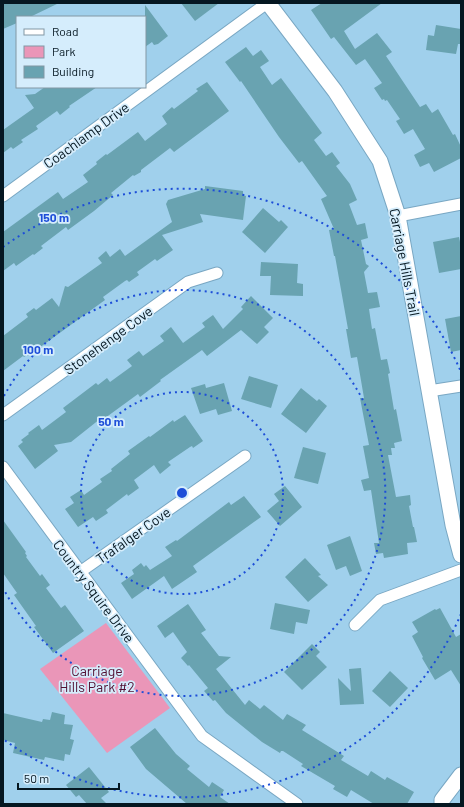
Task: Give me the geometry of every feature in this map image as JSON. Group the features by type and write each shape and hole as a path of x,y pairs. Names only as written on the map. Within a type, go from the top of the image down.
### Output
{"street":[{"name":"Coachlamp Drive","path":"3,196 267,3"},
{"name":"Carriage Hills Trail","path":"267,3 335,91 380,161 398,216 453,525 461,555"},
{"path":"398,216 461,204"},
{"name":"Stonehenge Cove","path":"3,415 188,282 217,273"},
{"path":"429,391 461,386"},
{"name":"Trafalger Cove","path":"80,572 245,456"},
{"name":"Country Squire Drive","path":"3,467 202,736 297,804"},
{"path":"355,625 380,600 461,570"},
{"path":"442,804 442,800 461,775"}],"green space":[{"name":"Carriage Hills Park #2","path":"106,623 170,708 107,753 40,669"}],"building":[{"path":"3,3 59,3 32,16 16,16 16,23 3,29"},
{"path":"181,3 219,3 195,21"},
{"path":"322,3 382,3 344,31 355,49 377,33 392,52 386,56 420,107 426,104 432,113 438,109 453,135 455,134 461,147 461,158 434,172 429,163 420,167 414,155 425,149 413,129 404,134 396,121 400,119 387,100 382,100 374,88 382,83 365,59 356,65 334,37 331,39 311,10"},
{"path":"145,5 168,36 158,44 154,45 152,42 146,46"},
{"path":"436,25 461,29 461,44 458,44 456,54 426,50 428,35 434,36"},
{"path":"246,47 253,56 261,50 269,61 260,67 272,85 281,78 322,133 314,140 326,156 332,152 340,163 336,166 350,184 357,200 349,204 357,225 365,223 368,238 361,240 366,264 369,266 364,272 368,293 377,292 380,307 369,309 372,329 375,328 381,360 387,359 394,410 396,409 402,441 394,443 395,448 391,448 392,455 388,455 396,497 410,495 411,505 409,506 417,542 407,543 408,554 384,558 383,553 376,554 374,543 379,543 371,490 364,491 361,480 369,478 363,446 369,445 360,398 364,398 357,357 351,358 346,329 348,329 329,230 334,229 321,199 327,196 302,161 299,163 279,137 241,81 240,82 225,62"},
{"path":"207,82 229,111 174,152 170,148 141,170 141,172 134,176 133,175 111,193 113,195 94,211 68,230 66,227 41,246 43,248 34,255 33,254 16,266 14,263 3,271 3,232 58,192 63,199 88,182 83,175 97,164 96,162 138,132 145,141 167,124 162,116 172,107 174,109 198,91 196,89"},
{"path":"44,88 96,88 69,106 70,107 60,115 57,111 36,126 38,129 21,140 23,142 13,149 11,147 3,153 3,130 34,108 25,95 35,94"},
{"path":"205,186 243,191 243,195 246,196 243,220 200,214 203,222 162,235 173,250 157,261 155,259 137,272 139,275 129,282 127,280 125,281 103,297 105,300 28,356 23,356 3,371 3,336 28,317 26,314 34,308 36,310 52,298 59,307 65,286 68,287 102,263 98,258 106,251 110,257 120,249 125,256 172,222 166,204 168,200 205,189"},
{"path":"263,208 279,222 281,220 288,227 265,253 242,232"},
{"path":"459,237 461,247 461,269 439,273 433,242"},
{"path":"261,262 298,264 297,283 303,284 303,296 270,295 271,276 260,276"},
{"path":"251,296 273,318 264,327 269,332 257,344 241,330 207,356 202,350 160,380 161,381 140,397 138,394 101,421 100,419 71,442 54,445 58,451 35,469 18,446 23,442 21,440 29,434 28,433 39,425 42,430 66,412 63,408 96,383 98,385 107,378 110,382 132,366 127,360 139,351 143,356 164,341 160,336 171,327 183,343 205,327 202,323 213,315 223,329 243,309 241,307"},
{"path":"461,316 461,350 451,352 445,319"},
{"path":"249,376 278,385 271,408 241,399"},
{"path":"224,383 232,411 218,415 216,409 200,414 191,388 205,384 206,388"},
{"path":"301,388 317,401 319,399 327,406 306,433 281,414"},
{"path":"185,415 203,441 193,448 192,446 190,447 168,462 171,465 160,474 154,465 134,480 139,488 128,496 127,494 106,510 108,513 96,521 93,517 78,527 65,509 74,503 70,497 81,490 84,495 102,482 100,479 112,471 111,469 130,454 128,451 173,420 174,422"},
{"path":"303,447 326,453 318,484 294,478"},
{"path":"285,486 302,507 280,526 267,511 279,501 274,494"},
{"path":"244,496 261,517 193,566 197,572 172,589 164,576 132,599 121,583 134,574 132,570 141,563 144,567 146,565 150,570 172,556 165,547 176,540 177,541 229,502 231,505"},
{"path":"3,520 26,552 26,557 40,576 42,574 50,585 46,588 61,608 65,605 84,631 53,653 34,627 36,626 14,595 17,593 3,573"},
{"path":"350,536 362,571 350,576 346,566 336,570 327,545"},
{"path":"305,558 321,575 318,576 328,585 308,602 285,577"},
{"path":"275,603 310,610 307,624 296,622 294,634 270,629"},
{"path":"188,604 206,630 201,633 219,656 231,657 216,669 245,705 249,700 260,709 264,705 283,720 287,714 306,725 302,730 344,756 341,760 368,776 371,771 385,780 387,777 414,792 407,804 374,804 351,790 347,797 333,789 335,786 301,766 303,764 283,751 280,753 262,742 226,713 215,700 213,701 204,691 208,688 189,665 188,666 181,658 187,652 173,632 165,638 157,626"},
{"path":"440,608 456,637 461,634 461,686 451,670 435,680 422,658 423,657 412,636 418,632 412,622 435,609"},
{"path":"312,644 320,652 316,656 327,667 302,690 284,672"},
{"path":"361,668 364,704 340,705 338,678 351,691 349,669"},
{"path":"390,671 408,688 390,707 372,691"},
{"path":"52,712 65,715 64,724 73,725 70,739 74,740 70,755 65,754 64,761 45,757 44,760 13,753 15,743 3,740 3,713 42,722 43,719 50,720"},
{"path":"155,728 176,754 190,766 187,769 209,787 212,782 224,790 220,797 230,804 187,804 146,769 130,747"},
{"path":"89,767 109,792 101,798 107,804 87,804 79,795 76,797 66,785"}]}
